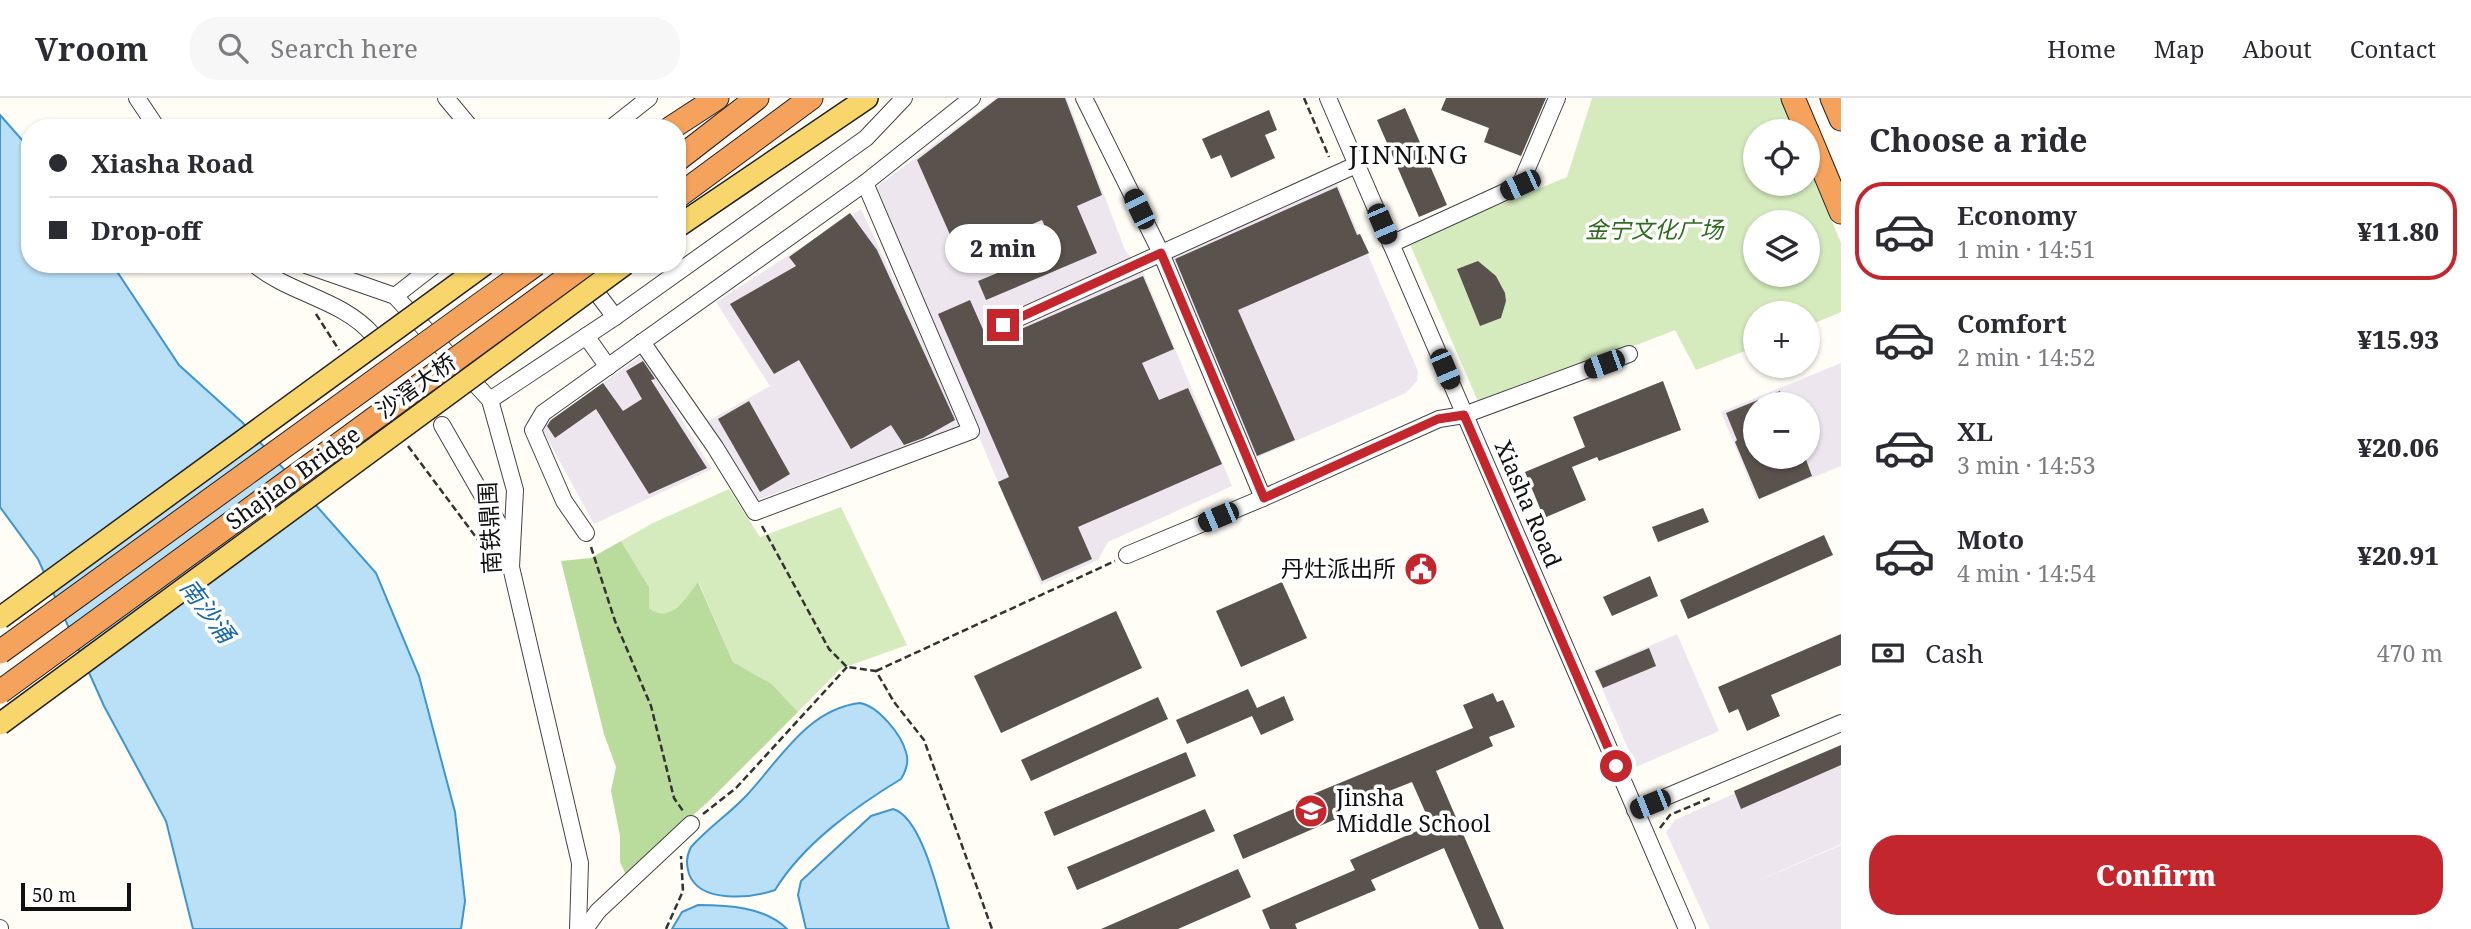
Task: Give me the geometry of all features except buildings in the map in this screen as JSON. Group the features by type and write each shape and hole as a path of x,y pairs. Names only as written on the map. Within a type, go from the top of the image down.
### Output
{"highway":[{"path":"684,119 717,98"},
{"path":"686,153 757,98"},
{"path":"686,190 811,98"},
{"path":"1793,98 1802,119"},
{"path":"1832,98 1841,119"},
{"path":"1820,163 1841,212"},
{"name":"Shajiao Bridge","path":"0,652 524,273"},
{"name":"Shajiao Bridge","path":"0,692 574,273"}],"main road":[{"path":"681,119 706,98"},
{"path":"686,220 867,98"},
{"path":"0,618 473,273"},
{"name":"沙滘大桥","path":"0,724 613,273"}],"street":[{"path":"137,98 152,119"},
{"path":"446,98 464,119"},
{"path":"622,119 649,98"},
{"path":"686,266 866,138 904,98"},
{"path":"586,533 564,501 533,430 542,413 865,183 972,98"},
{"path":"1084,98 1161,253 1264,498"},
{"name":"Xiasha Road","path":"1328,98 1687,929"},
{"path":"1391,244 1520,185 1558,98"},
{"path":"1003,325 1356,164"},
{"path":"642,342 715,447 755,512 971,431 865,183"},
{"path":"264,273 327,302 364,325 373,335"},
{"name":"南铁鼎围","path":"329,273 395,296 490,400 514,490 512,567 580,863 578,929"},
{"path":"395,296 424,273"},
{"path":"581,273 615,317"},
{"path":"490,400 677,273"},
{"path":"586,336 608,367"},
{"path":"1127,555 1264,498 1438,419 1464,415 1629,354"},
{"path":"442,425 505,535 512,567"},
{"path":"1635,810 1841,723"},
{"path":"585,929 598,911 691,824"}],"path":[{"path":"1304,98 1329,157"},
{"path":"755,512 829,649 847,667 876,671 1127,555"},
{"path":"586,533 615,621 651,706 674,798 691,824 736,788 847,667"},
{"path":"876,671 894,702 924,740 992,929"},
{"path":"1659,830 1670,815 1710,798"},
{"path":"666,929 683,891 681,854"}],"shaded area":[{"path":"996,98 1067,98 1125,250 1144,274 1232,486 1108,542 1098,560 1041,585 875,188"},
{"path":"1337,183 1418,371 1417,381 1406,393 1256,458 1168,258"},
{"path":"861,209 962,426 757,500 708,421 770,386 716,302"},
{"path":"642,355 712,469 594,524 541,427"},
{"path":"1841,363 1841,466 1757,500 1744,469 1820,469 1820,392 1770,392 1804,378 1820,378 1820,372"},
{"path":"1743,403 1743,466 1721,412"},
{"path":"1677,634 1719,731 1636,767 1594,670"},
{"path":"1841,746 1841,844 1740,889 1841,845 1841,929 1710,929 1666,832 1675,820"}],"green space":[{"name":"金宁文化广场","path":"1592,98 1780,98 1789,119 1743,119 1743,196 1820,196 1820,193 1841,243 1841,312 1820,321 1820,301 1743,301 1743,352 1696,370 1675,330 1480,406 1409,242 1567,177"},
{"path":"729,489 760,537 841,507 907,645 840,669 798,712 772,684 733,662 699,583 682,603 668,614 656,613 649,608 649,587 621,541 653,523"},
{"path":"621,541 649,587 649,608 664,613 671,611 683,602 698,582 733,662 772,684 798,712 709,801 626,875 620,862 620,836 611,791 616,767 604,734 561,561 591,558"}],"water":[{"name":"南沙涌","path":"0,115 21,139 21,273 118,273 179,365 243,423 376,573 419,676 455,812 465,901 461,929 193,929 166,821 104,706 38,559 0,507"},
{"path":"860,703 881,715 899,737 907,759 901,779 832,827 800,857 775,890 753,895 728,896 704,890 695,884 687,867 691,847 746,796 809,726 841,707"},
{"path":"893,809 904,815 922,843 949,929 806,929 798,895 801,881 871,816"},
{"path":"698,905 746,909 768,916 787,929 672,929 682,912"}],"place":[{"name":"丹灶派出所","path":"1421,569"},
{"name":"Jinsha Middle School","path":"1311,811"}],"district":[{"name":"JINNING","path":"1409,155"}],"route":[{"path":"1003,325 1161,253 1264,498 1438,419 1464,415 1616,766"}]}
